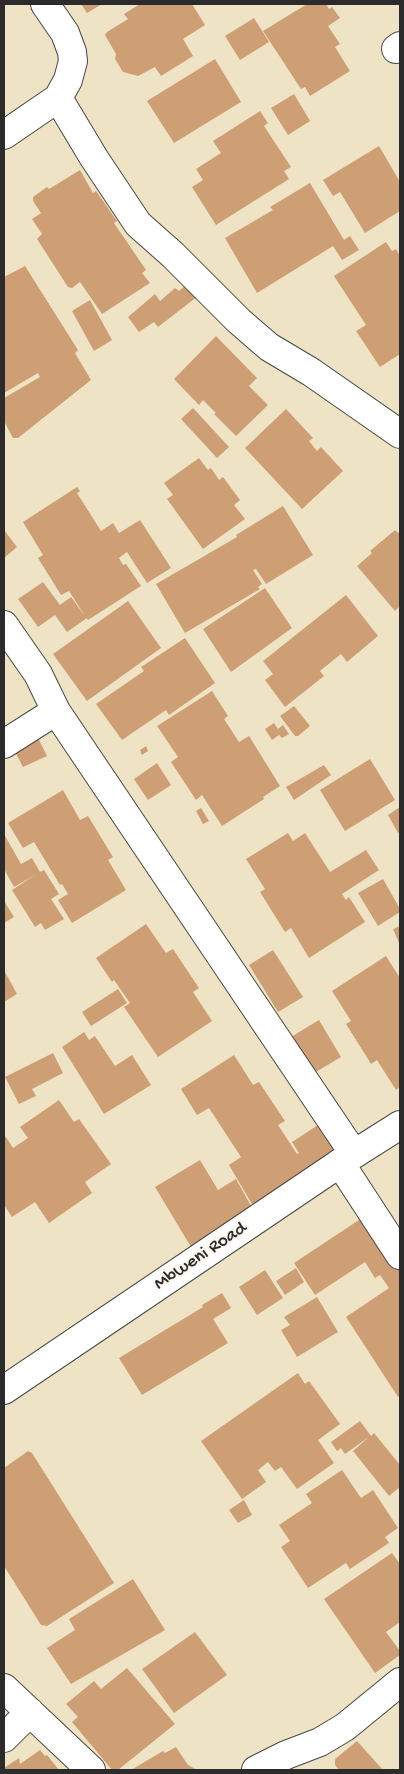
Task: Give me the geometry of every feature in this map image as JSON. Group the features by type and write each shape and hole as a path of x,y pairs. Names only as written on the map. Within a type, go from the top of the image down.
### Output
{"street":[{"path":"4,135 58,98 68,80 73,61 72,52 65,33 45,4"},
{"path":"58,98 94,158 138,224 173,255 239,321 269,347 311,372 400,434"},
{"path":"4,625 38,674 56,711 347,1159 400,1255"},
{"path":"4,744 56,711"},
{"name":"Mbweni Road","path":"4,1390 400,1125"},
{"path":"256,1770 286,1755 320,1742 346,1727 400,1682"},
{"path":"4,1688 91,1770"},
{"path":"4,1738 30,1712"}],"building":[{"path":"81,4 102,4 87,13"},
{"path":"140,4 192,4 205,25 183,39 193,56 161,76 155,67 138,76 123,72 115,59 116,54 105,35 128,19 124,14"},
{"path":"307,4 326,4 329,9 332,7 340,18 328,26 340,44 335,47 350,71 310,96 305,87 301,89 263,31"},
{"path":"254,18 269,42 240,60 225,36"},
{"path":"215,59 241,102 174,143 147,101"},
{"path":"294,94 310,121 288,135 271,108"},
{"path":"260,111 268,123 264,126 291,167 284,171 289,179 216,225 192,187 203,180 196,169 221,153 213,141"},
{"path":"379,146 400,182 400,211 365,233 340,192 333,196 323,180"},
{"path":"80,170 93,193 96,191 117,221 114,223 146,270 142,273 150,283 102,314 80,282 72,288 68,287 37,239 42,234 32,219 41,213 33,201 33,197 47,187 49,189"},
{"path":"310,183 344,240 350,236 359,250 342,260 333,246 257,293 225,238 273,210 270,207"},
{"path":"386,242 392,251 396,249 400,256 400,354 380,367 356,331 366,325 334,276"},
{"path":"25,266 78,350 75,353 91,380 18,438 13,438 4,421 4,398 40,377 38,373 4,393 4,277"},
{"path":"188,283 198,296 158,327 154,322 139,332 128,317 155,294 160,301 175,288 179,291"},
{"path":"90,300 112,340 94,351 72,311"},
{"path":"216,336 257,378 249,386 268,405 236,436 203,400 199,405 174,379"},
{"path":"193,408 229,447 217,458 181,419"},
{"path":"286,409 313,438 309,441 317,451 321,447 343,471 302,509 245,448"},
{"path":"199,458 208,470 211,468 219,480 223,477 240,500 234,505 245,519 203,549 167,499 173,495 164,483"},
{"path":"77,487 80,491 77,493 101,531 113,523 119,533 140,520 171,568 147,583 127,552 119,558 123,565 126,564 141,586 67,632 55,615 38,627 18,599 43,582 60,605 71,597 85,616 69,591 61,595 38,558 43,555 23,522"},
{"path":"283,506 313,555 266,584 256,569 253,570 262,584 258,587 260,589 185,633 156,584 237,537 236,535"},
{"path":"4,530 17,547 4,558"},
{"path":"395,530 398,533 400,532 400,606 395,611 357,566 372,553 370,551"},
{"path":"265,588 292,628 231,672 203,629"},
{"path":"346,595 378,636 347,662 341,654 320,671 324,676 285,707 265,680 273,674 263,661"},
{"path":"128,601 161,648 87,701 53,654"},
{"path":"185,638 215,683 169,715 166,710 122,740 96,704 144,671 141,667"},
{"path":"212,691 228,716 224,719 239,742 249,736 280,786 263,797 264,799 222,826 202,795 196,800 171,762 178,757 157,726"},
{"path":"294,706 310,726 298,736 295,736 280,716"},
{"path":"274,723 278,729 283,725 289,734 282,738 279,735 272,740 265,729"},
{"path":"36,734 47,756 23,767 12,746"},
{"path":"146,746 148,751 142,755 140,750"},
{"path":"370,759 395,800 345,831 320,790"},
{"path":"157,763 171,785 148,800 134,779"},
{"path":"324,765 331,775 294,800 286,787"},
{"path":"63,790 80,820 88,816 113,857 108,860 126,890 72,923 58,900 68,894 62,884 60,885 34,842 23,848 8,823"},
{"path":"400,807 400,831 398,833 388,815"},
{"path":"201,808 209,821 203,824 196,811"},
{"path":"288,833 293,841 305,833 330,872 366,850 379,870 342,894 346,900 349,897 365,922 309,958 291,928 285,932 260,892 265,889 246,859"},
{"path":"4,834 21,864 32,858 40,872 44,870 59,894 51,899 64,919 45,930 41,923 35,927 12,890 35,875 14,887 4,869"},
{"path":"383,879 400,912 378,926 358,893"},
{"path":"4,901 14,917 4,923"},
{"path":"146,924 166,953 173,949 199,988 193,992 212,1021 158,1057 124,1007 130,1003 114,980 112,982 96,958"},
{"path":"400,926 400,945 393,929"},
{"path":"273,950 303,997 278,1012 249,965"},
{"path":"386,956 400,978 400,1087 396,1090 377,1060 371,1064 346,1024 351,1021 332,991"},
{"path":"4,970 17,994 4,1002"},
{"path":"118,989 127,1003 91,1026 82,1012"},
{"path":"319,1020 341,1057 314,1073 291,1037"},
{"path":"84,1032 89,1040 95,1036 115,1066 132,1055 151,1085 104,1114 62,1047"},
{"path":"53,1053 63,1073 32,1089 36,1096 19,1104 5,1077"},
{"path":"234,1055 253,1085 259,1082 285,1121 278,1125 297,1154 299,1153 292,1142 318,1125 335,1152 256,1211 229,1165 241,1157 209,1108 197,1115 181,1089"},
{"path":"59,1100 74,1122 79,1119 111,1164 85,1182 92,1193 49,1223 35,1202 12,1217 4,1205 4,1138 6,1137 13,1148 28,1138 20,1127"},
{"path":"200,1160 218,1190 236,1179 255,1213 222,1226 218,1231 191,1247 155,1187"},
{"path":"368,1214 400,1269 400,1395 398,1397 346,1317 389,1288 380,1275 375,1278 365,1262 315,1295 294,1263"},
{"path":"296,1268 304,1282 285,1295 276,1281"},
{"path":"265,1270 283,1298 257,1315 239,1287"},
{"path":"222,1293 231,1308 213,1319 228,1343 142,1395 119,1358 203,1307 202,1305"},
{"path":"317,1297 338,1332 297,1357 281,1330 290,1325 284,1317"},
{"path":"298,1373 305,1384 309,1381 340,1424 318,1440 334,1463 297,1489 281,1467 275,1471 268,1462 258,1470 266,1482 242,1499 201,1441"},
{"path":"360,1421 371,1436 374,1433 400,1465 400,1487 389,1496 353,1451 369,1437 345,1454 341,1448 337,1451 331,1442"},
{"path":"28,1451 32,1453 114,1583 47,1626 41,1625 4,1566 4,1468"},
{"path":"342,1470 361,1498 373,1490 398,1528 385,1537 389,1543 350,1569 346,1563 308,1588 281,1547 290,1541 279,1525 312,1503 306,1494"},
{"path":"244,1500 252,1515 238,1523 229,1510"},
{"path":"392,1553 400,1564 400,1622 386,1632 400,1651 400,1655 375,1673 324,1599"},
{"path":"133,1579 165,1630 71,1684 47,1648 75,1630 69,1619"},
{"path":"195,1632 227,1675 174,1713 142,1669"},
{"path":"127,1668 175,1724 118,1770 112,1770 72,1722 78,1717 66,1704 94,1681 101,1689"},
{"path":"357,1741 383,1770 339,1770 335,1765 335,1759"},
{"path":"176,1747 188,1765 197,1770 131,1770 163,1751 165,1753"},
{"path":"40,1750 45,1756 47,1755 59,1770 4,1770 4,1768 19,1758 20,1764"}]}
